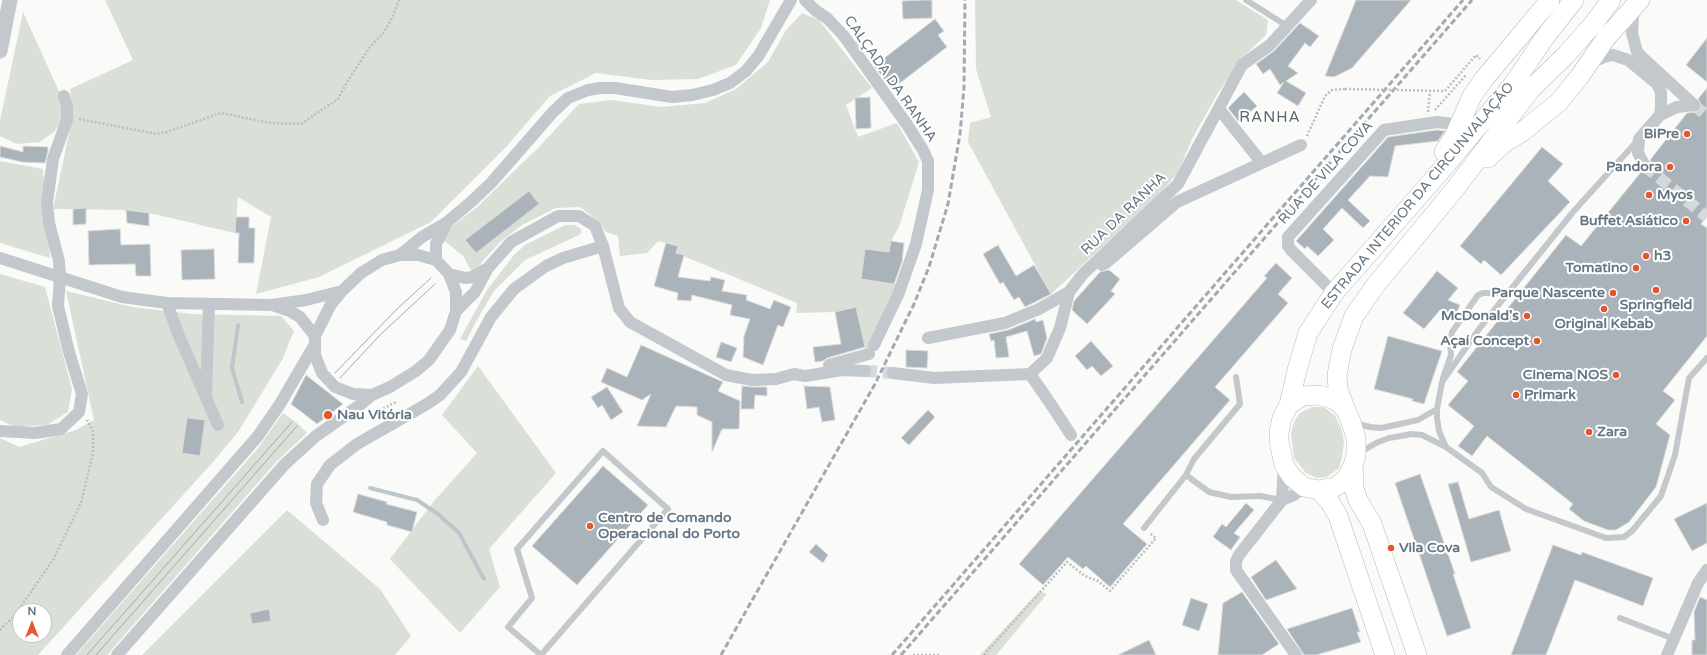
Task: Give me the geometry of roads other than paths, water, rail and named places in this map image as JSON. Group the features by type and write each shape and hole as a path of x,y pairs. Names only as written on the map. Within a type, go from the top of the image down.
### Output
{"main road":[{"path":"1416,198 1457,130 1472,96 1481,83 1550,0"},
{"name":"ESTRADA INTERIOR DA CIRCUNVALAÇÃO","path":"1289,405 1308,333 1334,293 1439,173 1512,86 1545,37 1574,0"},
{"path":"1417,655 1372,524 1358,500 1354,488 1356,438 1338,390 1337,375 1342,349 1354,316 1374,286 1455,189 1472,164 1531,89 1566,55 1594,23 1611,0"},
{"path":"1455,189 1504,143 1522,132 1551,110 1590,63 1606,38 1641,0"},
{"path":"1348,415 1333,399 1319,395 1302,396 1289,405 1282,418 1279,432 1280,450 1284,465 1292,477 1330,502 1338,516 1385,655"},
{"path":"1311,489 1335,487 1345,480 1354,461"}],"street":[{"path":"0,51 10,0"},
{"path":"400,255 422,237 446,223 471,202 491,183 553,112 568,98 588,90 600,88 616,88 672,97 702,94 719,88 730,83 746,70 759,55 791,0"},
{"name":"CALÇADA DA RANHA","path":"488,268 510,242 558,216 579,216 595,226 603,246 619,308 630,322 726,374 752,380 776,379 871,349 898,295 916,244 928,190 928,161 908,126 844,36 828,19 815,10 805,0"},
{"name":"RUA DA RANHA","path":"1030,374 1047,358 1060,328 1069,292 1083,274 1178,184 1242,66 1270,45 1311,0"},
{"path":"1641,0 1633,16 1632,25 1632,33 1637,52 1694,105 1677,107 1660,115 1639,139 1638,153 1645,166"},
{"path":"1590,63 1607,56 1614,55 1628,60 1657,84 1661,92 1660,115"},
{"path":"0,431 35,433 61,429 79,412 82,394 69,352 58,306 60,278 59,261 49,223 47,204 53,159 67,120 67,106 64,96"},
{"path":"1219,109 1262,163"},
{"name":"RUA DE VILA COVA","path":"1334,293 1291,250 1288,246 1288,237 1384,130 1437,122 1453,124 1457,130"},
{"name":"RUA DA RANHA","path":"1083,274 1106,263 1177,202 1301,145"},
{"path":"436,260 436,244 446,223"},
{"path":"323,520 316,503 317,484 330,465 357,444 440,395 461,372 491,317 514,289 546,266 563,258 603,246"},
{"path":"67,655 254,441 280,404 315,340 332,304 342,290 360,273 382,260 400,255 418,255 436,260 449,274 456,292 456,311 450,330 429,360 416,371 390,388 372,394 353,394 336,387 322,372 315,355 315,340 300,317 290,311 272,305"},
{"path":"0,258 122,297 167,303 272,305 306,300 342,290"},
{"path":"449,274 465,278 472,277 488,268"},
{"path":"456,311 475,292 488,268"},
{"path":"928,338 1005,323 1039,309 1069,292"},
{"path":"167,303 179,336 218,425"},
{"path":"206,398 209,304"},
{"path":"794,374 805,376 843,370 865,371"},
{"path":"893,373 934,378 1030,374 1071,435"},
{"path":"117,655 286,464 316,436 360,405 372,394"},
{"path":"1282,500 1284,465"},
{"path":"1296,655 1236,570 1236,561 1239,555 1282,500 1311,489"},
{"path":"1667,655 1698,583 1707,570"}],"lane":[{"path":"1246,0 1287,26"},
{"path":"1442,382 1479,329 1573,212 1639,139"},
{"path":"1446,447 1439,431 1437,409 1442,382 1451,355 1450,342 1452,332 1478,295 1483,293 1508,293"},
{"path":"1354,461 1376,443 1412,434 1422,435 1446,447 1482,473 1491,487 1526,509 1606,538 1624,537 1632,531 1661,496 1675,454 1689,378 1707,358"},
{"path":"1144,528 1186,475 1194,459 1240,404 1236,377"},
{"path":"1348,415 1370,428 1381,428 1418,420 1437,409"},
{"path":"602,451 668,509 541,655 508,627 532,598 517,549 602,451"},
{"path":"1186,475 1209,492 1231,497 1260,496 1282,500"},
{"path":"1620,618 1674,639"}],"waterway":[{"path":"238,325 232,368 242,402"},
{"path":"370,488 417,500 438,514 459,533 484,579"}],"tunnel":[{"path":"1694,105 1707,116"},
{"path":"1645,166 1707,217"},
{"path":"865,371 893,373"}],"tram line":[{"path":"335,373 397,309 431,278"},
{"path":"340,378 380,335 435,284"},
{"path":"87,655 292,422"},
{"path":"96,655 297,426"}],"railway":[{"path":"721,655 875,384 914,304 929,267 948,204 960,134 964,87 965,0"},
{"path":"892,655 1463,0"},
{"path":"901,655 1472,0"}],"place":[{"name":"BiPre","path":"1687,134"},
{"name":"Pandora","path":"1670,167"},
{"name":"Myos","path":"1649,195"},
{"name":"Buffet Asiático","path":"1686,221"},
{"name":"h3","path":"1646,256"},
{"name":"Tomatino","path":"1636,268"},
{"name":"Springfield","path":"1656,290"},
{"name":"Parque Nascente","path":"1613,293"},
{"name":"Original Kebab","path":"1604,309"},
{"name":"McDonald's","path":"1527,316"},
{"name":"Açaí Concept","path":"1537,341"},
{"name":"Cinema NOS","path":"1616,375"},
{"name":"Primark","path":"1516,395"},
{"name":"Nau Vitória","path":"328,415"},
{"name":"Zara","path":"1589,432"},
{"name":"Centro de Comando Operacional do Porto","path":"590,526"},
{"name":"Vila Cova","path":"1391,548"}],"district":[{"name":"RANHA","path":"1270,118"}]}
